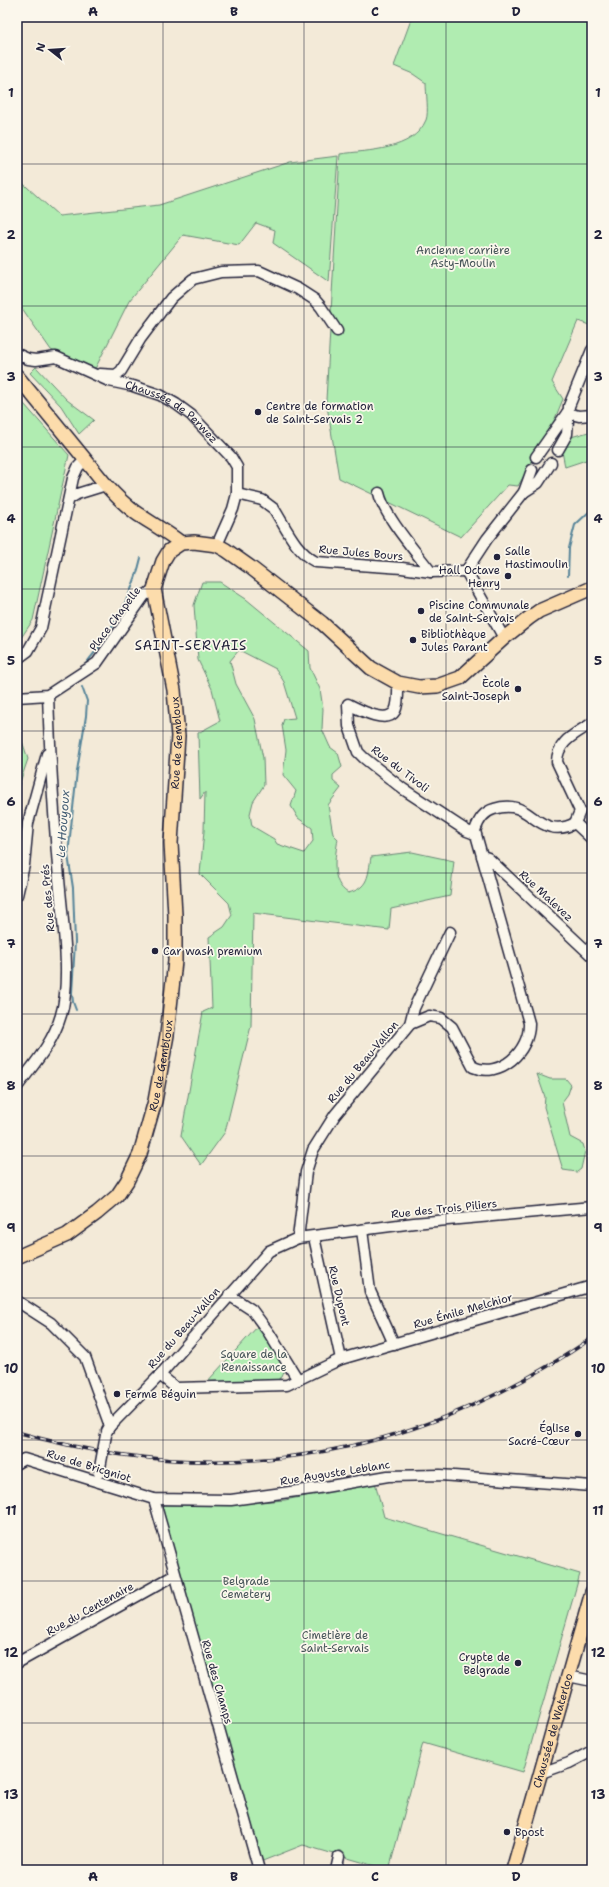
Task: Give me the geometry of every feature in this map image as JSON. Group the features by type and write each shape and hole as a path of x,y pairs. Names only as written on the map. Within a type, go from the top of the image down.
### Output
{"main road":[{"path":"17,376 84,460 106,485 135,512 167,532 181,543 194,542 217,546 250,567 310,614 371,668 398,683 419,687 437,686 455,681 504,638 539,611 592,588"},
{"name":"Rue de Gembloux","path":"17,1257 67,1235 117,1196 127,1181 140,1154 160,1081 175,961 176,915 171,842 178,736 174,690 154,589 163,561 172,548 181,543"},
{"name":"Chaussée de Waterloo","path":"513,1870 592,1592"}],"street":[{"path":"96,375 116,375 171,298 193,279 221,272 259,271 298,289 315,300 337,331"},
{"path":"536,457 567,413 571,399 592,350"},
{"name":"Chaussée de Perwez","path":"17,354 28,359 36,360 56,357 109,381 134,386 160,396 176,404 191,415 221,446 237,467 237,494 233,509 217,546"},
{"path":"567,413 579,416 592,415"},
{"path":"558,450 567,434 569,422 567,413"},
{"path":"17,659 28,651 41,628 73,478 78,467 84,460"},
{"path":"524,492 538,483 551,463"},
{"path":"504,638 466,571 487,539 524,492 532,470"},
{"path":"69,499 77,494 106,485"},
{"path":"379,493 381,500 397,526 431,572"},
{"name":"Rue Jules Bours","path":"237,494 269,504 307,558 316,562 350,566 402,568 431,572 466,571"},
{"name":"Place Chapelle","path":"48,694 97,663 144,596 154,589"},
{"name":"Rue du Tivoli","path":"398,683 397,705 395,711 388,716 376,717 348,704 349,726 358,752 403,789 467,831 475,834"},
{"path":"17,697 48,694"},
{"name":"Rue des Prés","path":"17,1087 52,1039 62,1014 64,1000 65,949 53,807 48,694"},
{"path":"475,834 477,823 482,816 492,810 506,806 520,809 551,827 565,828 575,823 580,811 557,762 557,754 563,743 592,724"},
{"path":"17,895 24,865 28,823 42,776 50,736"},
{"path":"575,823 592,839"},
{"name":"Rue du Beau-Vallon","path":"108,1431 160,1375 229,1294 269,1251 298,1238 306,1172 313,1150 336,1115 410,1024 429,1016 441,1018 452,1026 472,1067 481,1071 488,1071 516,1057 527,1039 529,1023 475,834"},
{"name":"Rue Malevez","path":"482,856 493,862 592,956"},
{"path":"410,1024 414,1008 450,932"},
{"name":"Rue des Trois Piliers","path":"298,1238 414,1222 592,1207"},
{"path":"362,1230 370,1291 394,1344"},
{"name":"Rue Dupont","path":"314,1237 341,1359"},
{"name":"Rue Émile Melchior","path":"160,1375 176,1388 287,1386 341,1359 592,1286"},
{"path":"229,1294 252,1310 269,1333 298,1380"},
{"path":"17,1301 51,1323 85,1357 108,1431 98,1477"},
{"name":"Rue de Bricgniot","path":"17,1463 24,1459 98,1477 154,1499"},
{"name":"Rue Auguste Leblanc","path":"154,1499 231,1500 319,1488 388,1476 440,1475 592,1486"},
{"name":"Rue des Champs","path":"154,1499 259,1870"},
{"name":"Rue du Centenaire","path":"17,1663 175,1575"},
{"path":"568,1676 592,1681"},
{"path":"541,1773 569,1763 592,1751"},
{"path":"336,1870 338,1858"}],"green space":[{"name":"Ancienne carrière Asty-Moulin","path":"412,17 592,17 592,326 578,321 552,382 563,399 550,431 518,486 508,485 461,537 339,478 326,400 340,154 376,150 400,143 411,138 420,130 426,120 426,83 413,74 394,66"},
{"path":"338,156 329,282 273,243 275,230 256,223 239,245 183,235 129,301 95,369 51,350 17,301 17,178 59,216 159,205 290,162"},
{"path":"36,367 67,400 94,420 79,434 61,406 30,373"},
{"path":"17,396 69,455 33,620 17,644"},
{"path":"592,431 592,458 565,467 562,451 571,437"},
{"path":"202,582 220,582 246,599 309,651 310,668 320,689 323,709 322,729 330,747 338,753 342,767 333,775 333,781 341,788 328,805 333,834 338,839 335,869 338,882 342,888 348,893 355,891 364,884 368,875 371,857 412,852 454,861 450,896 391,909 389,930 253,913 251,1026 225,1132 201,1165 181,1136 203,1012 212,1008 209,937 224,927 232,915 229,903 200,874 204,831 205,792 200,799 198,733 220,721 212,689 198,660 194,605","holes":["239,650 276,669 284,682 295,718 284,719 282,725 286,750 283,775 296,791 291,806 298,818 312,828 313,841 304,853 277,844 274,839 252,826 250,814 253,802 264,785 263,758 255,719 236,684 230,661"]},
{"path":"17,726 28,759 17,791"},
{"path":"537,1074 550,1079 566,1079 571,1085 568,1094 562,1102 570,1137 583,1144 585,1151 581,1169 577,1172 563,1170 544,1107 545,1097"},
{"name":"Square de la Renaissance","path":"258,1326 285,1370 282,1377 274,1382 205,1384"},
{"name":"Cimetière de Saint-Servais","path":"375,1482 384,1517 580,1574 523,1772 423,1743 389,1870 303,1845 260,1862 160,1509 164,1505 235,1504 285,1500"}],"waterway":[{"name":"Le Houyoux","path":"568,576 569,548 575,525 592,509"},
{"name":"Le Houyoux","path":"85,665 102,643 118,617 132,588 141,558"},
{"name":"Le Houyoux","path":"76,1010 72,993 75,942 73,888 68,855 77,771 86,716 87,701 82,687"}],"railway":[{"path":"17,1432 94,1450 169,1460 243,1461 315,1453 387,1437 456,1412 525,1379 592,1338"}],"place":[{"name":"Centre de formation de Saint-Servais 2","path":"258,412"},
{"name":"Salle Hastimoulin","path":"497,557"},
{"name":"Hall Octave Henry","path":"508,576"},
{"name":"Piscine Communale de Saint-Servais","path":"421,611"},
{"name":"Bibliothèque Jules Parant","path":"413,640"},
{"name":"Ècole Saint-Joseph","path":"518,689"},
{"name":"Car wash premium","path":"155,951"},
{"name":"Ferme Béguin","path":"117,1394"},
{"name":"Église Sacré-Cœur","path":"578,1434"},
{"name":"Crypte de Belgrade","path":"518,1663"},
{"name":"Bpost","path":"507,1832"}],"district":[{"name":"SAINT-SERVAIS","path":"191,645"}],"park label":[{"name":"Belgrade Cemetery","path":"246,1587"}]}
